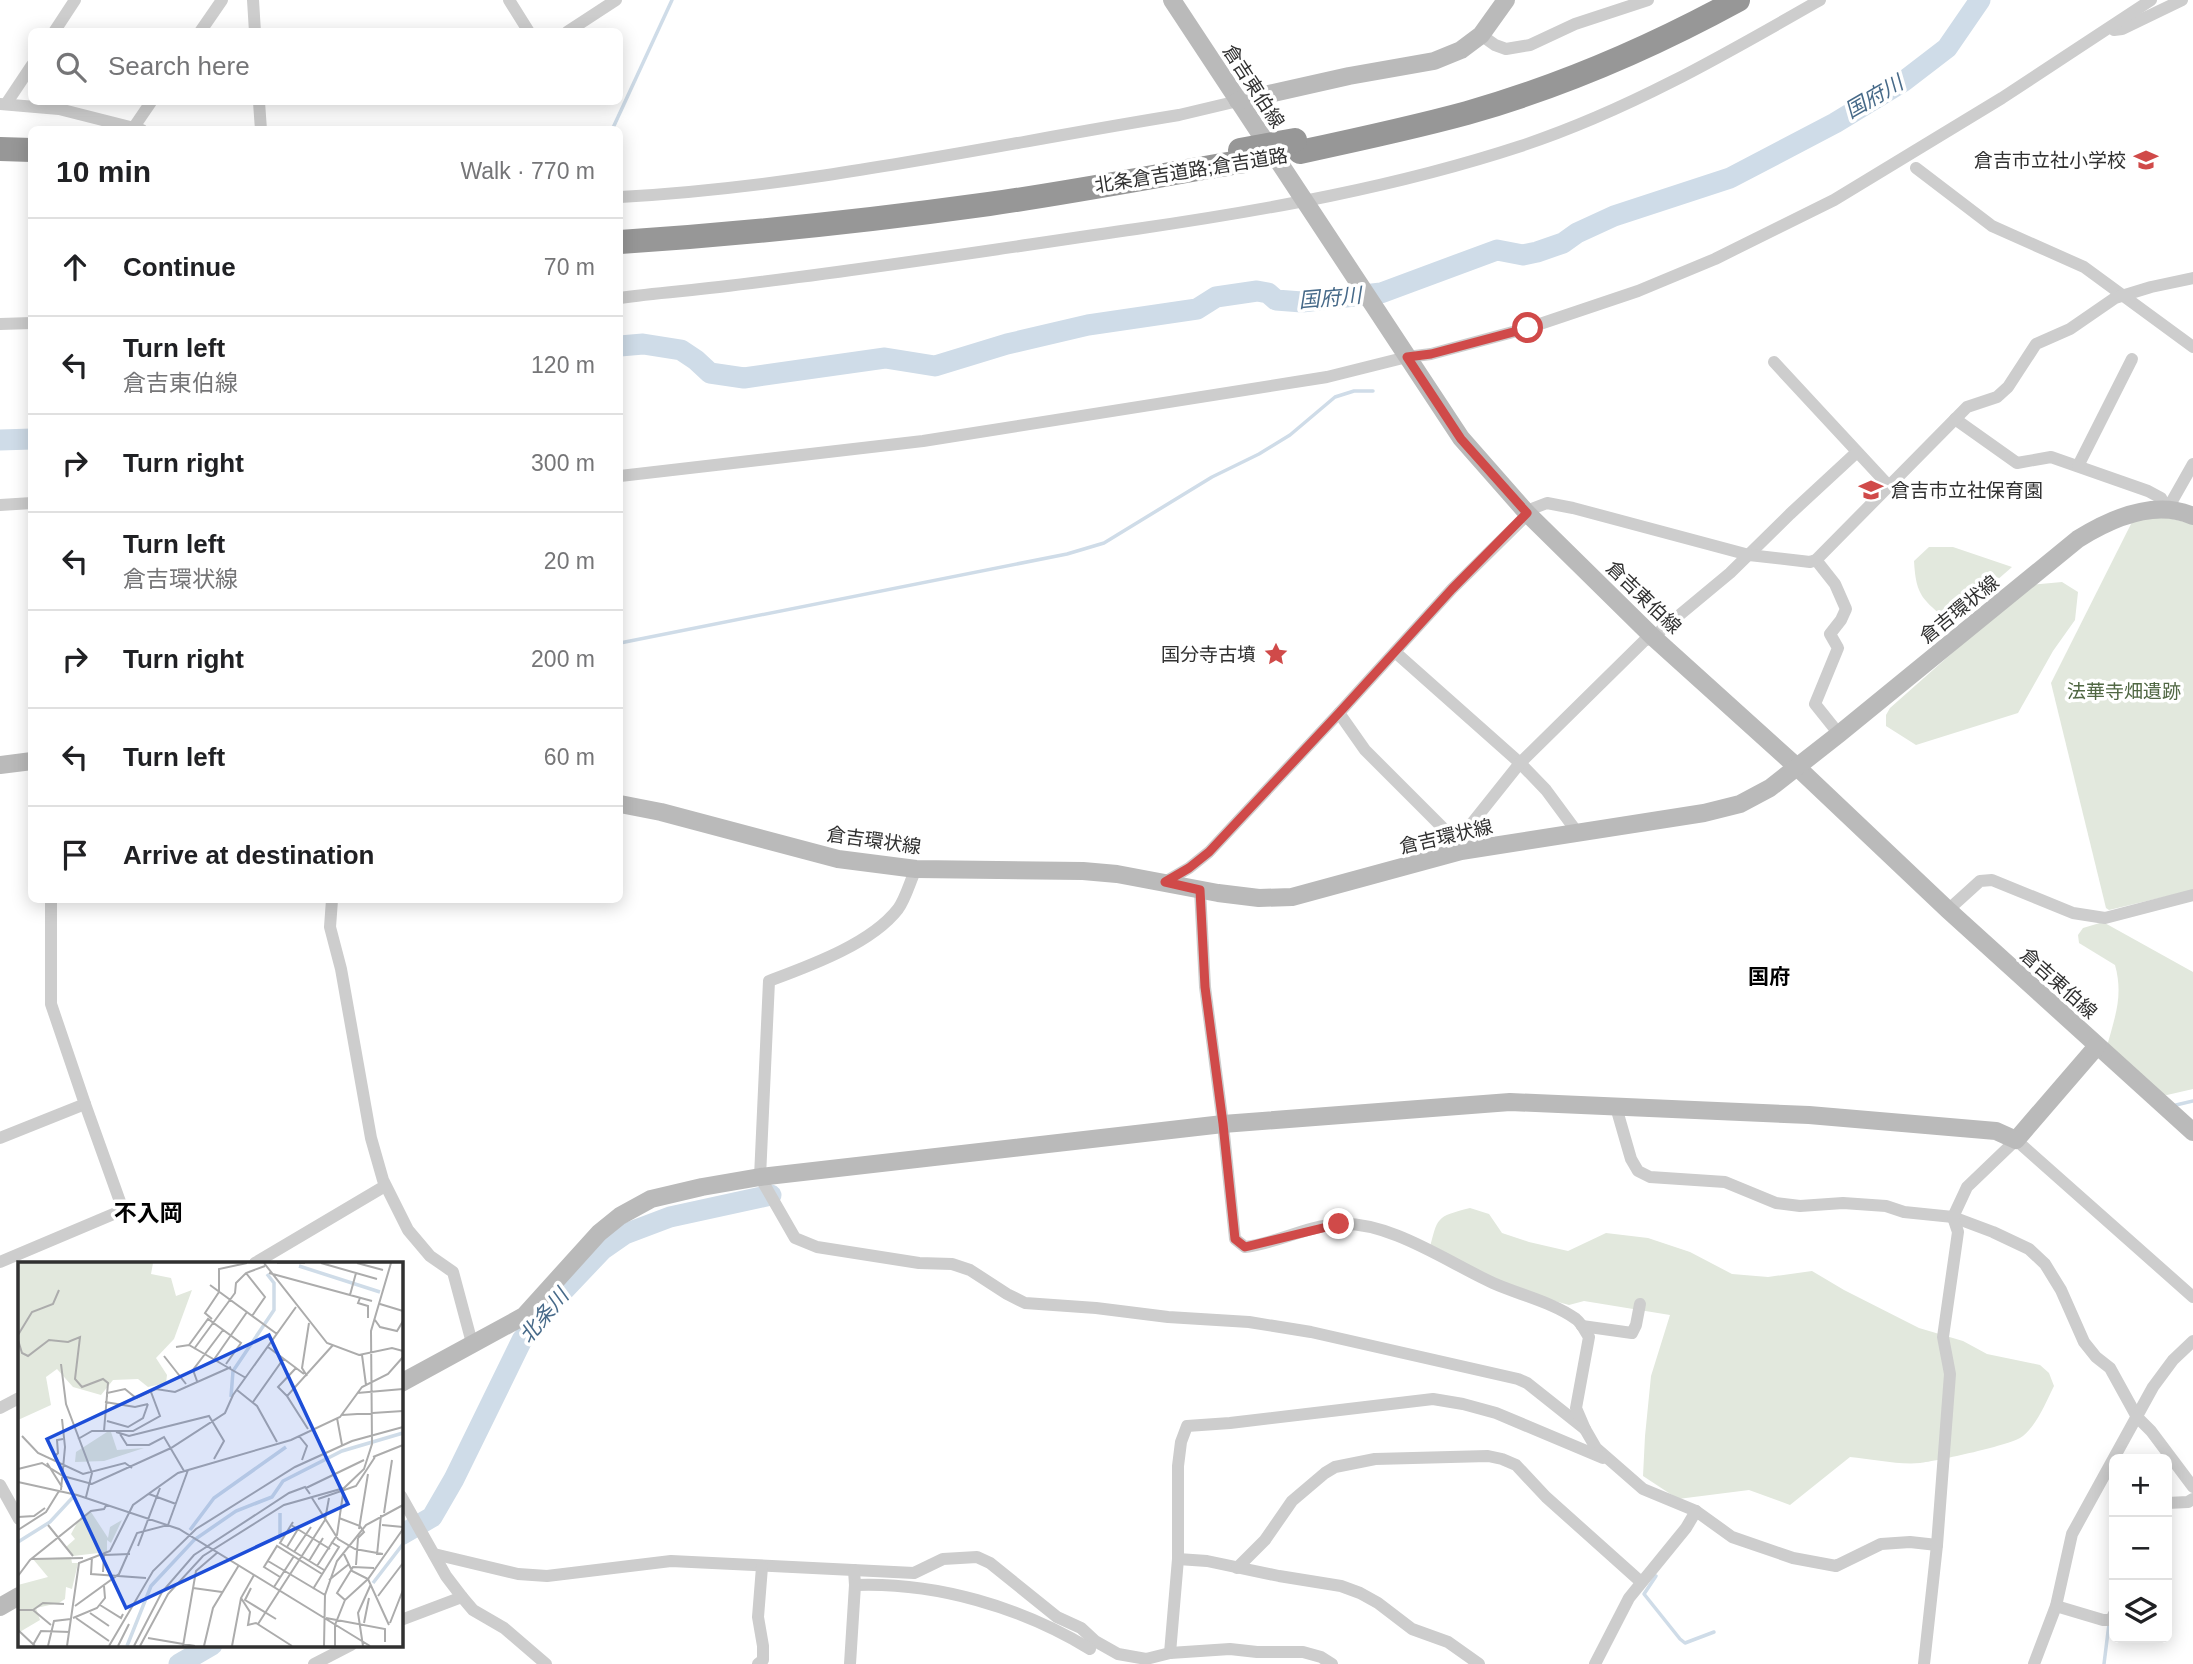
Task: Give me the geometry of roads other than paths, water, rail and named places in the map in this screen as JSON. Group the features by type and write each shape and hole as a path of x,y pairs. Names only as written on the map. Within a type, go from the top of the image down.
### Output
{"highway":[{"name":"北条倉吉道路;倉吉道路","path":"1298,146 1537,80 1637,39 1717,0"},
{"name":"北条倉吉道路;倉吉道路","path":"623,242 862,220 991,203 1467,113 1617,60 1738,0"},
{"path":"0,149 28,150"},
{"name":"北条倉吉道路;倉吉道路","path":"623,229 861,208 1242,156"},
{"path":"0,163 28,163"}],"main road":[{"name":"倉吉東伯線","path":"1172,0 1461,439 1527,513 1653,637 2193,1132"},
{"path":"1238,101 1349,76 1434,61 1461,50 1482,35 1506,0"},
{"name":"倉吉環状線","path":"623,805 661,812 838,859 916,869 1083,871 1259,898 1292,897 1459,847 1704,813 1740,804 1770,788 1797,767 2078,539 2103,524 2144,511 2182,511 2193,516"},
{"path":"0,765 28,762"},
{"path":"402,1382 524,1316 599,1233 620,1216 651,1199 702,1187 760,1177 1223,1124 1510,1102 1810,1115 1996,1131 2016,1140 2097,1046"},
{"path":"0,1607 18,1597"}],"street":[{"path":"57,28 75,0"},
{"path":"203,28 222,0"},
{"path":"253,0 255,28"},
{"path":"509,0 527,28"},
{"path":"573,28 616,0"},
{"path":"1482,35 1495,45 1507,48 1530,45 1575,24 1648,0"},
{"path":"623,298 989,251 1201,220 1435,173 1536,140 1643,96 1820,0"},
{"path":"623,476 923,441 1327,377 1403,350 1431,354 1528,328 1638,291 1715,259 1834,200 2002,98 2151,0"},
{"path":"2104,31 2122,29 2182,0"},
{"path":"3,104 28,70"},
{"path":"623,197 813,178 1179,116 1238,101"},
{"path":"3,104 59,109 130,126"},
{"path":"139,126 150,105"},
{"path":"259,105 261,126"},
{"path":"1916,168 1992,226 2084,267 2193,347"},
{"path":"1165,882 1209,852 1452,589 1534,508 1547,503 1749,555 1810,562 1816,560 1967,407 1997,397 2008,387 2035,344 2070,329 2115,298 2193,278"},
{"path":"0,324 28,323"},
{"path":"2078,466 2132,359"},
{"path":"1774,362 1889,486"},
{"path":"1955,419 2017,463 2051,457 2148,491 2161,498 2167,510"},
{"path":"1339,713 1365,750 1459,847 1520,763 1644,641 1653,637 1730,573 1857,452"},
{"path":"2167,510 2193,464"},
{"path":"0,505 28,503"},
{"path":"1816,560 1835,584 1846,609 1830,634 1838,648 1815,704 1839,734"},
{"path":"1395,652 1520,763 1546,790 1577,832"},
{"path":"916,869 900,906 884,924 821,961 769,981 760,1177 795,1238 817,1247 919,1263 953,1264 970,1270 1025,1303 1249,1322 1311,1332 1518,1379 1527,1383 1585,1429"},
{"path":"1948,910 1980,881 1992,880 2073,913 2105,918 2193,895"},
{"path":"1200,890 1205,987 1235,1239 1245,1247 1339,1224 1384,1230 1492,1282 1564,1312 1579,1321 1588,1337 1576,1408 1596,1448 1643,1489 1696,1511 1732,1537 1793,1558 1836,1566 1881,1544 1910,1542 1937,1545"},
{"path":"0,1262 122,1210 51,1004 51,903"},
{"path":"332,903 330,927 341,969 371,1138 386,1185 408,1230 430,1256 453,1272 472,1343"},
{"path":"0,1138 85,1104"},
{"path":"1616,1107 1632,1159 1638,1171 1650,1177 1725,1182 1776,1203 1800,1206 1843,1203 1886,1206 1904,1212 1953,1217 2029,1249 2045,1264 2061,1290 2084,1342 2096,1357 2110,1368 2137,1417 2151,1431 2193,1487"},
{"path":"1924,1664 1937,1545 1950,1374 1942,1337 1958,1232 1953,1217 1967,1187 2016,1140 2193,1297"},
{"path":"257,1262 386,1185"},
{"path":"1582,1326 1632,1333 1640,1304"},
{"path":"2034,1664 2056,1606 2072,1534 2152,1387 2173,1360 2193,1341"},
{"path":"0,1408 18,1399"},
{"path":"1170,1653 1178,1559 1178,1466 1181,1442 1187,1426 1433,1399 1496,1413 1610,1460"},
{"path":"1237,1568 1265,1539 1292,1501 1335,1467 1376,1459 1488,1456 1516,1465 1546,1497 1642,1582"},
{"path":"0,1485 18,1517"},
{"path":"402,1498 433,1554 462,1598 473,1610 504,1628 546,1664"},
{"path":"2172,1503 2193,1499"},
{"path":"1595,1664 1629,1598 1686,1528 1696,1511"},
{"path":"433,1554 518,1574 547,1576 671,1561 914,1573 943,1559 976,1557 990,1563 1057,1617 1081,1628 1095,1641 1118,1654 1146,1659 1170,1653 1230,1649 1303,1652 1321,1657 1332,1664"},
{"path":"1178,1559 1207,1561 1341,1586 1360,1592 1412,1629 1448,1642 1479,1664"},
{"path":"758,1664 763,1660 758,1617 762,1567"},
{"path":"850,1664 854,1570"},
{"path":"855,1585 884,1584 922,1588 992,1605 1059,1630 1090,1648"},
{"path":"402,1620 462,1598"},
{"path":"2056,1606 2109,1620"},
{"path":"314,1664 349,1646"}],"waterway":[{"path":"614,126 672,0"},
{"name":"国府川","path":"623,346 643,344 681,350 710,373 744,378 885,358 935,366 1007,344 1088,325 1197,309 1216,297 1257,291 1268,293 1276,300 1302,302 1381,293 1497,250 1523,255 1537,252 1563,243 1577,233 1614,216 1730,178 1835,123 1904,81 1947,48 1980,0"},
{"path":"623,642 1067,554 1104,543 1212,477 1290,435 1335,397 1354,391 1373,391"},
{"name":"国府川","path":"0,440 28,439"},
{"path":"2176,1105 2193,1101"},
{"name":"北条川","path":"402,1534 432,1517 454,1479 522,1340 546,1309 602,1250 625,1234 670,1217 771,1195"},
{"path":"1656,1576 1644,1594 1680,1639 1685,1643 1714,1632"},
{"path":"2104,1664 2109,1624"},
{"name":"北条川","path":"179,1664 210,1646"}],"place":[{"name":"倉吉市立社小学校","path":"2146,160"},
{"name":"倉吉市立社保育園","path":"1871,490"},
{"name":"国分寺古墳","path":"1276,654"}],"district":[{"name":"国府","path":"1769,977"},
{"name":"不入岡","path":"148,1213"}],"park label":[{"name":"法華寺畑遺跡","path":"2124,691"}]}
